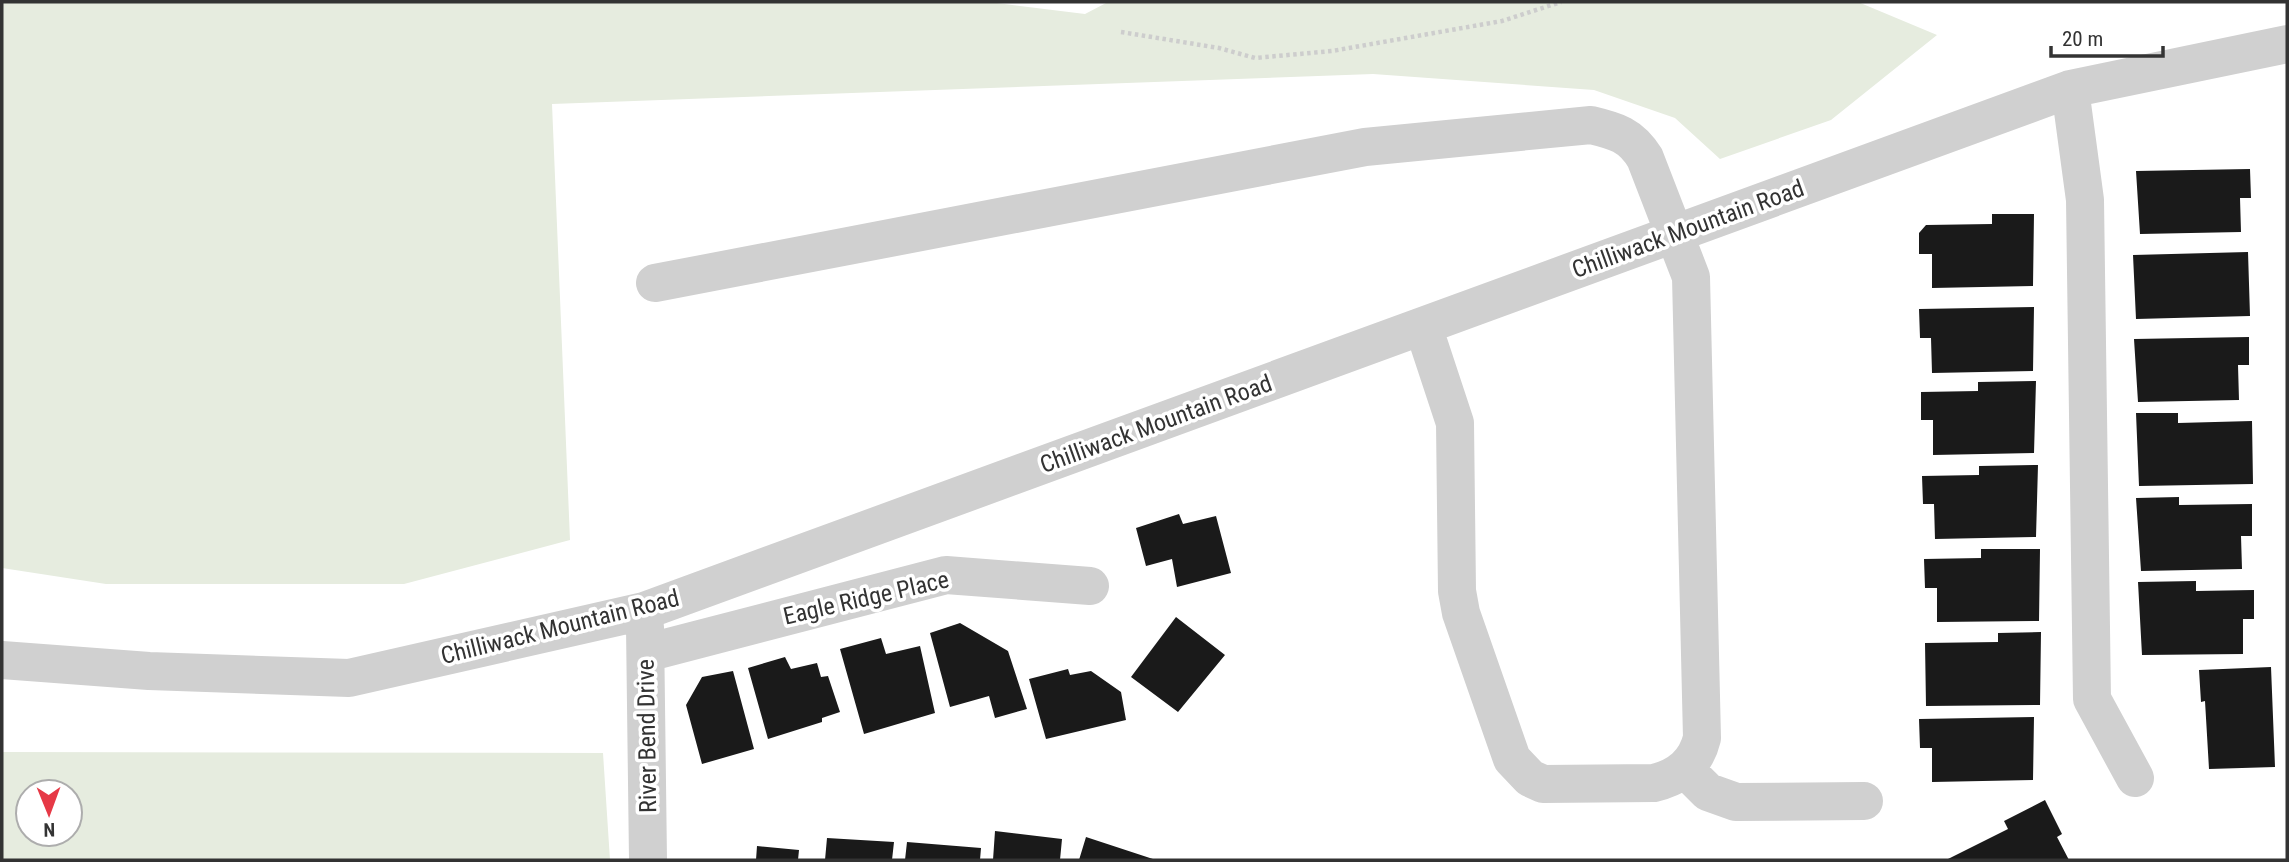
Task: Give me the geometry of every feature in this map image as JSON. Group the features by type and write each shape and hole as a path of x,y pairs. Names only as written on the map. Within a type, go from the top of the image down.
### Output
{"street":[{"name":"Chilliwack Mountain Road","path":"2,660 149,671 349,678 643,611 2070,89 2287,44"},
{"path":"2070,89 2085,200 2092,699 2136,778"},
{"path":"655,283 1365,147 1591,125 1616,131 1634,141 1645,158 1691,277 1702,738 1695,757 1685,769 1654,783 1544,784 1530,778 1511,759 1459,602 1455,424 1423,326"},
{"name":"Eagle Ridge Place","path":"646,653 947,575 1090,586"},
{"name":"River Bend Drive","path":"643,611 646,653 648,860"},
{"path":"1685,769 1708,792 1736,802 1864,801"}],"path":[{"path":"1121,32 1219,48 1255,58 1332,51 1502,21 1561,2"}],"shaded area":[{"path":"2,2 989,2 1085,14 1108,2 1858,2 1937,35 1831,120 1720,159 1675,118 1594,90 1373,74 552,104 570,540 404,584 106,584 2,568"},
{"path":"2,752 603,753 610,860 2,860"}],"building":[{"path":"2250,169 2251,198 2240,198 2241,232 2140,234 2136,171"},
{"path":"1992,214 2034,214 2033,286 1932,288 1932,254 1919,254 1919,233 1926,225 1992,224"},
{"path":"2248,252 2250,316 2136,319 2133,255"},
{"path":"2034,307 2033,371 1932,373 1931,338 1920,338 1919,309"},
{"path":"2249,337 2249,365 2238,365 2239,400 2138,402 2134,339"},
{"path":"2036,381 2034,453 1933,455 1933,420 1921,420 1921,392 1978,391 1978,382"},
{"path":"2136,413 2178,413 2178,423 2252,421 2253,484 2139,486"},
{"path":"2038,465 2036,537 1935,539 1934,504 1923,504 1922,476 1979,475 1979,466"},
{"path":"2179,497 2179,505 2252,504 2252,536 2241,536 2242,569 2141,571 2136,498"},
{"path":"1179,514 1183,524 1216,516 1231,573 1177,587 1172,559 1146,566 1136,528"},
{"path":"1981,549 2040,549 2039,621 1937,622 1937,588 1925,588 1924,559 1981,558"},
{"path":"2196,581 2196,591 2254,590 2254,619 2243,619 2243,654 2142,655 2138,582"},
{"path":"1176,617 1225,655 1178,712 1131,677"},
{"path":"960,623 1008,651 1027,709 995,718 989,696 950,707 930,633"},
{"path":"2041,632 2040,705 1926,706 1925,643 1998,642 1998,633"},
{"path":"881,638 886,654 920,646 935,713 864,734 840,649"},
{"path":"785,657 791,669 817,663 821,677 828,676 840,712 822,718 822,722 768,739 748,668"},
{"path":"2271,667 2275,767 2209,769 2205,701 2201,702 2199,670"},
{"path":"1068,669 1070,675 1091,671 1121,692 1126,720 1046,739 1029,679"},
{"path":"733,671 754,749 702,764 686,705 702,677"},
{"path":"2034,717 2033,780 1932,782 1932,748 1920,748 1919,719"},
{"path":"2045,800 2062,834 2057,837 2069,860 1946,860 2008,829 2004,821"},
{"path":"995,831 1062,839 1060,860 993,860"},
{"path":"1086,837 1156,860 1079,860"},
{"path":"827,838 894,842 892,860 825,860"},
{"path":"907,842 981,848 980,860 905,860"},
{"path":"757,846 799,850 798,860 756,860"}]}
